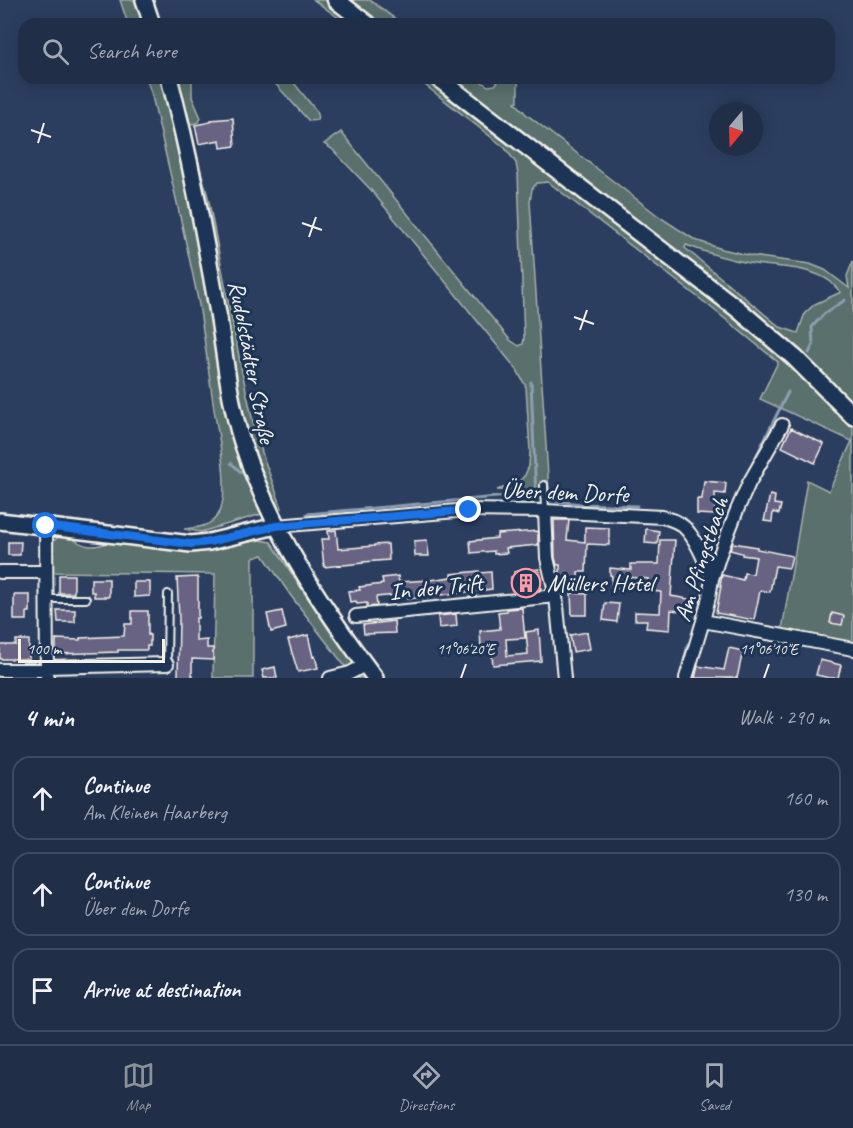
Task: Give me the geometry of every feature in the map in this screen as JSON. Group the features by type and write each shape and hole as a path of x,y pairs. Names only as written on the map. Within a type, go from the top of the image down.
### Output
{"main road":[{"path":"336,0 360,18"},
{"path":"446,84 739,310 795,358 853,416"}],"street":[{"path":"144,0 150,18"},
{"name":"Rudolstädter Straße","path":"171,84 198,196 237,422 254,475 276,526 298,566 375,678"},
{"name":"Am Pfingstbach","path":"686,678 703,621 712,579 737,510 749,483 782,425"},
{"name":"Über dem Dorfe","path":"276,526 469,510 646,515 673,520 683,526 700,551 712,579"},
{"path":"545,511 547,558 556,596 564,678"},
{"path":"0,521 191,544 276,526"},
{"path":"46,526 47,672"},
{"path":"0,572 46,572"},
{"name":"In der Trift","path":"356,616 556,596"},
{"path":"703,621 853,649"},
{"path":"0,670 47,672 167,664"},
{"path":"330,678 350,673 365,665"}],"lane":[{"path":"544,485 545,511"},
{"path":"167,664 168,594"},
{"path":"46,599 86,599"}],"green space":[{"path":"120,0 152,0 158,18 126,18"},
{"path":"314,0 370,0 394,18 339,18"},
{"path":"148,84 178,84 208,197 253,422 282,508 201,532 184,529 199,527 213,521 222,503 224,477 199,305"},
{"path":"180,84 192,84 192,97 201,118 199,122 190,123"},
{"path":"275,84 295,84 318,113 317,120 309,121"},
{"path":"424,84 485,84 488,86 518,84 518,101 515,102 526,114 661,218 695,240 752,256 810,264 825,270 849,288 847,276 853,261 853,643 782,630 807,480 829,491 852,441 760,399 778,362 548,182 537,183 532,189 530,202 549,491 497,490 518,483 529,466 526,387 517,370 371,190 332,149 324,144 341,132 510,340 519,346 523,344 524,338 516,163 505,148","holes":["686,245 718,256 759,265 802,270 831,282 841,292 815,304 805,313 798,333 780,327 685,248"]},
{"path":"69,536 88,546 98,546 109,542 198,552 260,540 271,542 329,630 365,678 354,678 291,596 263,555 253,558 253,678 213,678 215,574 52,572 52,543 58,537"}],"building":[{"path":"233,118 235,146 221,148 220,140 199,144 195,125 211,122 211,120"},
{"path":"791,428 824,444 815,463 782,447"},
{"path":"704,481 726,483 725,494 715,493 715,515 697,514 697,499 702,499"},
{"path":"770,495 775,496 774,504 781,505 779,514 773,512 772,522 764,521"},
{"path":"554,520 569,520 567,540 585,542 585,527 609,528 609,545 587,544 586,572 578,572 578,589 563,589 560,565 557,565 555,558"},
{"path":"646,529 659,531 657,544 645,543"},
{"path":"336,530 338,549 388,544 389,560 324,567 321,539 329,539 328,531"},
{"path":"538,531 538,545 506,548 507,553 494,554 494,551 471,553 470,541 497,538 497,534"},
{"path":"427,540 429,556 415,556 414,541"},
{"path":"660,540 675,540 671,596 689,599 687,612 671,610 670,630 646,628 647,620 635,620 635,612 660,613 661,592 647,591 648,579 628,577 627,589 611,588 610,568 631,570 631,564 659,564"},
{"path":"8,542 21,542 20,555 8,555"},
{"path":"733,543 792,556 789,568 775,566 770,592 760,591 754,620 716,613 722,575 743,580 744,573 753,574 756,557 730,550"},
{"name":"Müllers Hotel","path":"539,569 541,589 517,592 512,590 511,577 515,577 514,572"},
{"path":"479,571 479,573 491,572 492,589 408,599 408,594 376,597 377,606 367,607 367,603 350,602 348,591 383,584 382,578 398,576 399,582 430,580 451,577 451,574"},
{"path":"59,575 74,575 74,593 59,593"},
{"path":"198,577 196,641 207,640 207,648 213,648 213,660 192,659 192,678 178,678 177,578"},
{"path":"91,579 109,579 109,597 94,597 94,592 91,592"},
{"path":"134,582 150,582 150,596 134,597"},
{"path":"571,593 587,594 587,615 572,615"},
{"path":"14,595 30,595 30,612 27,612 27,620 14,620"},
{"path":"605,603 619,604 617,622 603,620"},
{"path":"522,608 525,638 506,639 507,656 528,654 526,632 539,630 541,661 493,665 491,647 481,648 480,631 500,629 498,612"},
{"path":"57,610 75,610 75,622 58,622"},
{"path":"132,611 148,611 150,646 147,646 147,650 56,654 56,639 80,640 80,638 124,636 125,624 132,624"},
{"path":"282,611 286,628 271,632 267,614"},
{"path":"832,613 844,616 842,625 830,623"},
{"path":"456,614 457,626 439,628 438,616"},
{"path":"394,621 395,633 364,634 363,625"},
{"path":"587,632 590,649 573,652 570,635"},
{"path":"308,635 318,668 298,672 288,640"},
{"path":"16,640 29,640 29,659 0,659 0,645 16,645"},
{"path":"729,648 743,651 737,678 695,678 698,666 724,670"},
{"path":"820,660 841,665 838,678 816,675"},
{"path":"275,667 277,678 264,678 262,670"}],"waterway":[{"path":"809,353 813,345 812,327 824,314 845,300"},
{"path":"531,382 536,496"},
{"path":"744,481 788,392"},
{"path":"231,463 244,475 256,500"},
{"path":"307,514 519,495 539,497"},
{"path":"550,500 580,504 637,506"},
{"path":"724,528 730,511"},
{"path":"712,548 712,560"},
{"path":"680,678 688,644"}],"place":[{"name":"Müllers Hotel","path":"526,583"}],"route":[{"path":"46,526 191,544 276,526 469,510"}]}
